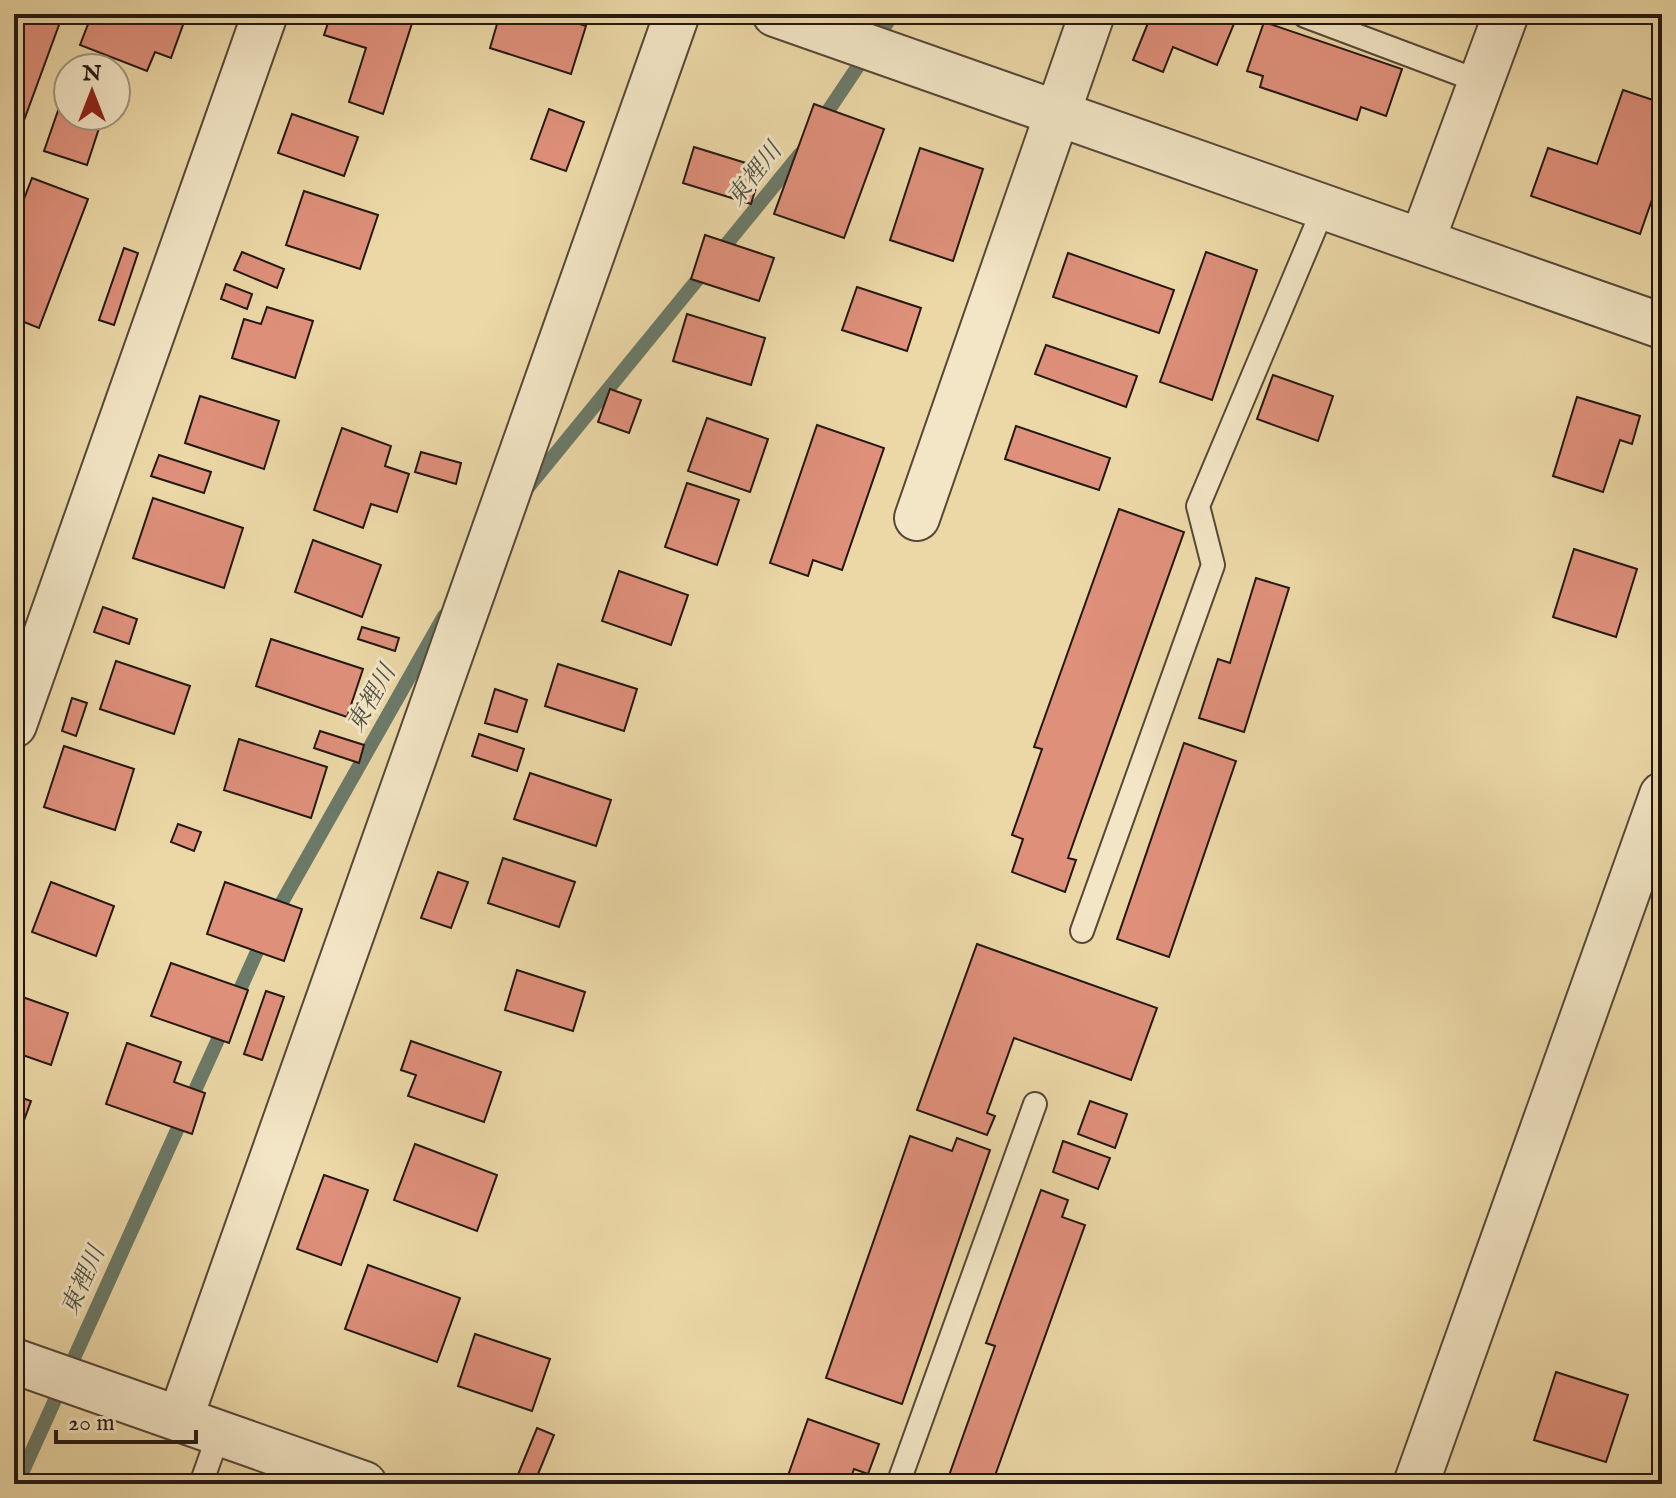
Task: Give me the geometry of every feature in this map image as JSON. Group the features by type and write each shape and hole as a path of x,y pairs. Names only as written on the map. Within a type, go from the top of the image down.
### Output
{"street":[{"path":"14,725 265,14"},
{"path":"199,1426 677,14"},
{"path":"775,14 1662,326"},
{"path":"917,518 1092,14"},
{"path":"1422,241 1506,14"},
{"path":"1416,1484 1662,795"},
{"path":"14,1361 364,1484"}],"lane":[{"path":"1305,16 1481,82"},
{"path":"1082,931 1213,565 1198,506 1324,207"},
{"path":"898,1484 1035,1104"},
{"path":"199,1426 201,1484"}],"building":[{"path":"14,14 63,14 23,123 14,120"},
{"path":"92,14 163,14 184,22 171,58 155,52 147,71 132,65 132,52 98,52 80,45"},
{"path":"331,14 415,14 383,114 349,102 366,48 324,35"},
{"path":"500,14 548,14 586,26 571,74 490,48"},
{"path":"1169,14 1238,14 1217,65 1173,47 1163,72 1133,60 1150,18 1165,24"},
{"path":"1639,14 1662,14 1662,22"},
{"path":"1264,22 1402,69 1386,116 1361,107 1357,120 1260,87 1263,76 1247,71"},
{"path":"1623,90 1662,103 1662,171 1640,234 1531,196 1548,148 1597,164"},
{"path":"814,104 884,129 844,238 774,214"},
{"path":"549,109 584,122 566,171 531,159"},
{"path":"292,114 358,137 344,176 278,153"},
{"path":"52,128 52,132 98,132 87,165 44,151"},
{"path":"694,147 762,168 751,204 683,183"},
{"path":"920,148 983,169 953,261 890,240"},
{"path":"32,178 88,199 39,328 14,318 14,225"},
{"path":"304,191 378,215 360,269 286,245"},
{"path":"705,235 774,258 759,301 691,279"},
{"path":"124,248 138,253 114,325 99,320"},
{"path":"242,252 284,269 277,288 234,270"},
{"path":"1206,252 1257,270 1212,400 1160,382"},
{"path":"1068,253 1174,290 1159,333 1053,297"},
{"path":"226,284 252,294 247,309 221,299"},
{"path":"857,287 921,308 907,351 842,330"},
{"path":"267,307 313,321 295,378 232,358 244,319 261,324"},
{"path":"687,314 765,338 751,385 673,361"},
{"path":"1046,345 1137,376 1126,407 1035,374"},
{"path":"1273,375 1333,396 1318,441 1257,419"},
{"path":"610,389 641,400 629,433 598,422"},
{"path":"200,396 279,421 264,469 185,443"},
{"path":"1577,397 1640,416 1632,444 1620,440 1603,492 1553,476"},
{"path":"707,418 768,439 750,492 688,471"},
{"path":"817,425 884,448 842,570 813,560 808,576 770,563"},
{"path":"1016,426 1110,458 1099,490 1005,459"},
{"path":"342,428 391,446 385,466 409,474 397,512 371,504 363,528 314,510"},
{"path":"14,436 23,439 14,466"},
{"path":"421,452 461,463 456,484 415,472"},
{"path":"159,455 211,472 204,493 151,476"},
{"path":"687,483 739,500 717,565 665,547"},
{"path":"153,498 243,528 224,588 133,558"},
{"path":"1119,509 1184,532 1068,858 1076,860 1065,892 1012,872 1023,839 1012,835 1042,749 1034,747"},
{"path":"313,540 381,565 362,617 295,592"},
{"path":"1574,549 1637,569 1616,637 1553,617"},
{"path":"619,571 688,595 671,645 602,621"},
{"path":"1256,578 1289,588 1244,732 1199,718 1218,659 1230,663"},
{"path":"103,607 137,619 129,644 94,632"},
{"path":"362,627 399,638 395,651 358,639"},
{"path":"271,639 363,669 347,717 256,686"},
{"path":"116,661 190,686 174,734 100,709"},
{"path":"558,664 637,689 624,731 545,706"},
{"path":"495,689 527,700 517,732 485,723"},
{"path":"72,698 87,703 76,736 62,731"},
{"path":"320,731 364,745 359,763 314,748"},
{"path":"479,734 524,749 517,771 472,756"},
{"path":"239,739 327,767 311,818 224,790"},
{"path":"1184,743 1236,761 1169,957 1117,939"},
{"path":"64,746 134,769 115,830 44,807"},
{"path":"530,773 611,800 596,846 514,819"},
{"path":"178,824 201,832 194,851 171,842"},
{"path":"503,858 575,882 559,927 488,903"},
{"path":"438,872 468,882 451,928 421,918"},
{"path":"51,882 114,906 96,956 32,932"},
{"path":"225,882 302,909 284,961 207,934"},
{"path":"977,944 1157,1008 1131,1080 1014,1038 987,1113 995,1116 987,1135 917,1110"},
{"path":"171,963 248,990 229,1043 151,1016"},
{"path":"517,970 585,992 573,1031 505,1010"},
{"path":"266,991 284,997 262,1060 244,1054"},
{"path":"14,994 68,1013 51,1065 14,1052"},
{"path":"411,1041 501,1072 484,1122 408,1096 416,1075 401,1070"},
{"path":"127,1043 181,1062 174,1082 205,1093 192,1134 106,1104"},
{"path":"14,1095 31,1101 19,1134 14,1132"},
{"path":"1090,1101 1127,1114 1115,1148 1078,1134"},
{"path":"910,1136 952,1151 957,1138 990,1150 902,1404 826,1378"},
{"path":"1063,1141 1110,1158 1098,1189 1053,1172"},
{"path":"415,1144 497,1175 477,1231 394,1200"},
{"path":"324,1175 368,1190 341,1265 297,1249"},
{"path":"1041,1190 1068,1200 1062,1217 1085,1225 992,1484 946,1484 995,1346 986,1343"},
{"path":"368,1265 460,1298 437,1362 345,1329"},
{"path":"475,1334 550,1359 532,1411 458,1386"},
{"path":"1556,1372 1628,1395 1606,1462 1534,1440"},
{"path":"808,1419 879,1444 868,1474 854,1469 849,1484 785,1484"},
{"path":"537,1428 554,1435 534,1484 517,1477"}],"waterway":[{"name":"東裡川","path":"820,123 893,14"},
{"name":"東裡川","path":"525,491 800,154"},
{"name":"東裡川","path":"273,918 444,616"},
{"name":"東裡川","path":"233,1005 264,936"},
{"name":"東裡川","path":"17,1484 225,1024"}]}
